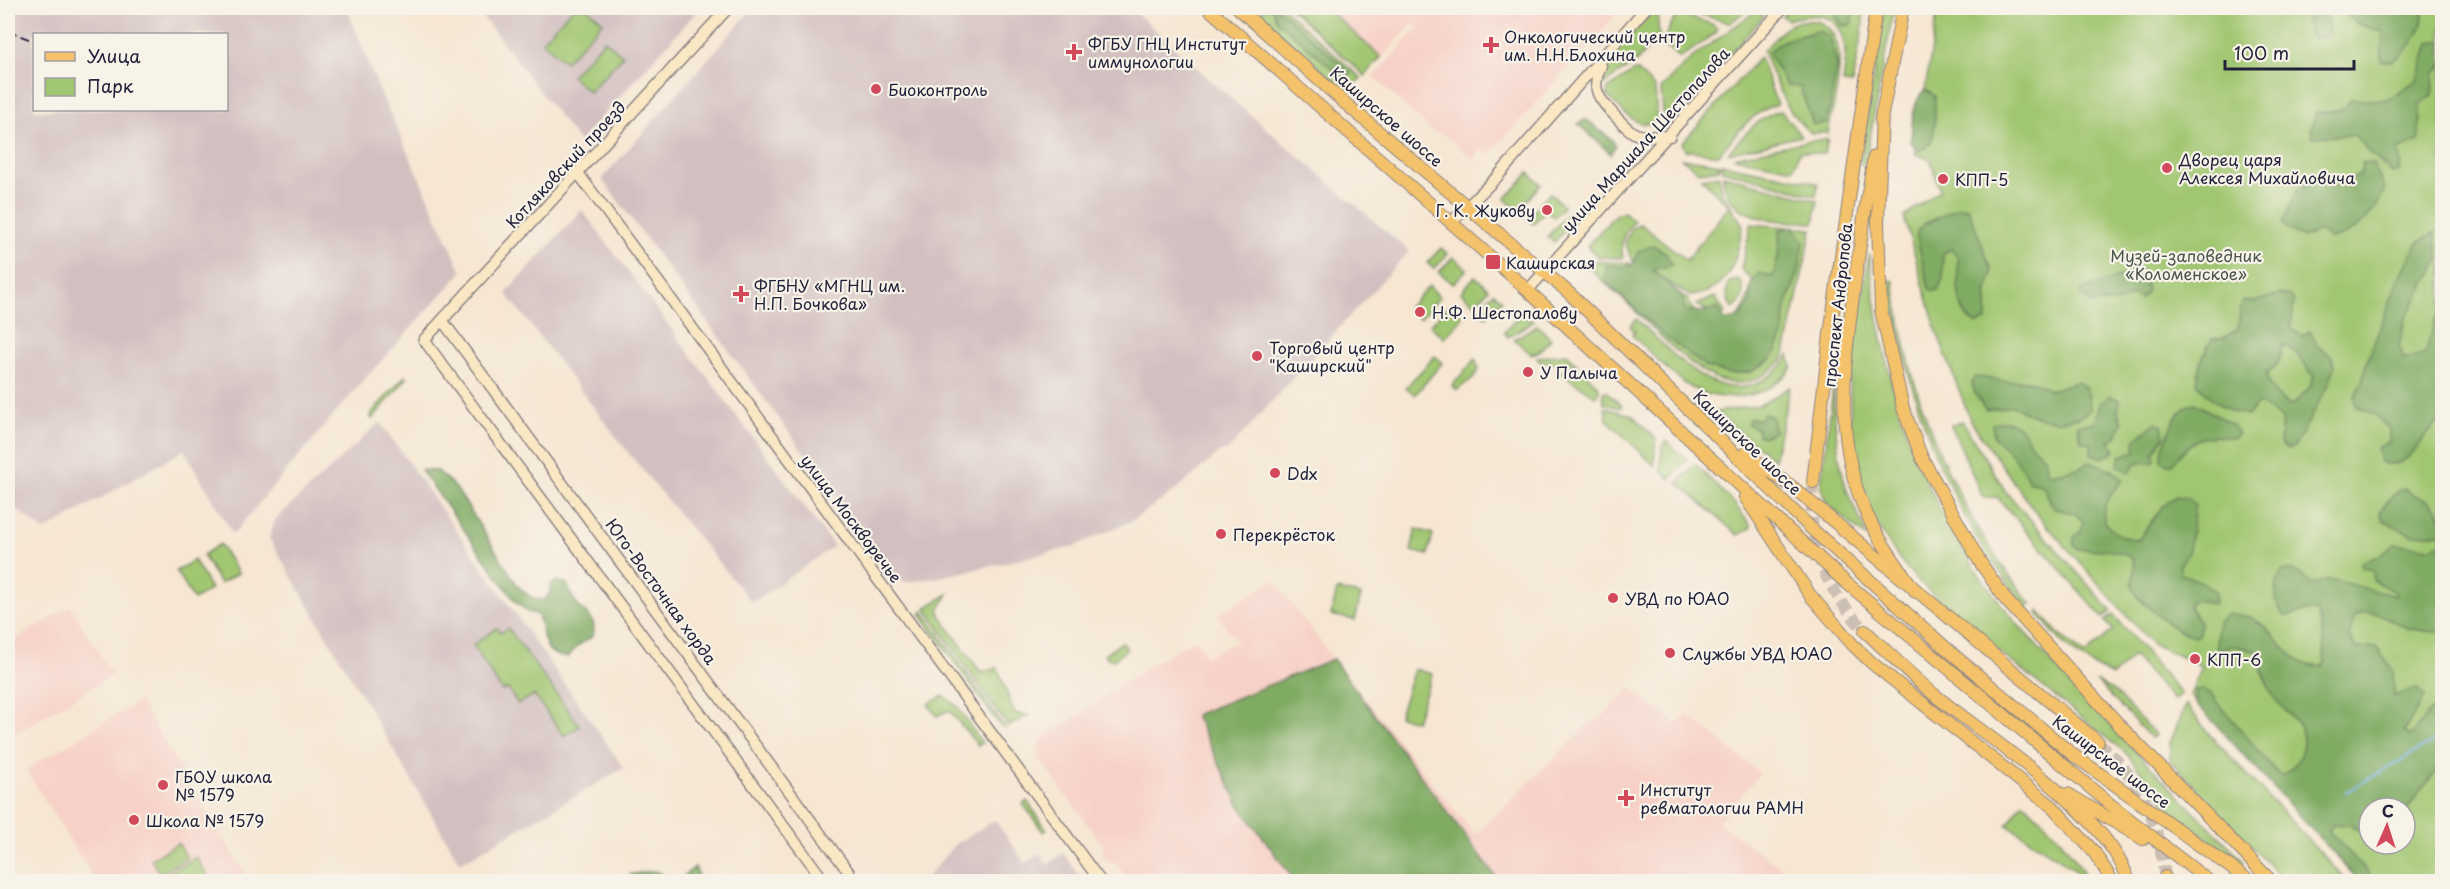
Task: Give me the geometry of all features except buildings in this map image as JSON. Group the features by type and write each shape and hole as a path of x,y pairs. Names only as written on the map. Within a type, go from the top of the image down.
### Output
{"main road":[{"name":"Котляковский проезд","path":"728,8 424,340 825,882"},
{"name":"Каширское шоссе","path":"1208,8 1528,290 1842,579 1952,674 2111,805 2210,882"},
{"name":"Каширское шоссе","path":"1238,8 1346,104 1545,271 1706,423 1814,531 1955,656 2072,754 2251,882"},
{"path":"1451,223 1495,180 1646,8"},
{"name":"улица Маршала Шестопалова","path":"1528,290 1783,8"},
{"path":"1870,8 1871,35"},
{"name":"проспект Андропова","path":"1813,482 1832,322 1876,8"},
{"name":"проспект Андропова","path":"1903,8 1862,226 1848,341 1844,389 1844,433 1853,477 1870,523 1916,592"},
{"path":"1608,52 1595,77 1597,94 1603,103 1634,133 1646,136 1670,135"},
{"path":"1882,111 1878,222 1881,310 1903,408 1922,458 1968,542 2006,600 2130,736 2272,882"},
{"name":"улица Москворечье","path":"578,173 1101,882"},
{"name":"Юго-Восточная хорда","path":"442,320 856,882"},
{"name":"Каширское шоссе","path":"1706,423 1795,489 2098,742"},
{"path":"1734,481 1810,595 1853,645 1882,671 2053,807 2094,852 2113,882"},
{"path":"1865,631 1935,695 2050,784 2098,831 2111,848 2129,882"},
{"path":"2050,784 2184,862"}],"shaded area":[{"path":"8,8 347,8 377,85 462,272 355,390 233,534 184,450 44,531 8,503"},
{"path":"476,8 700,8 579,142"},
{"path":"753,8 1131,8 1219,88 1409,251 1228,450 1219,453 1175,491 1133,520 1073,547 941,577 908,582 899,581 602,179"},
{"path":"1290,8 1613,8 1614,17 1500,143 1487,155 1481,150 1473,159 1442,133 1434,133 1374,77 1418,28 1413,23 1365,76"},
{"path":"582,210 834,546 752,603 631,456 506,293"},
{"path":"380,422 624,768 460,863 269,538 275,520"},
{"path":"1274,580 1333,659 1475,835 1591,722 1604,715 1631,688 1673,722 1678,723 1687,714 1760,773 1718,822 1799,881 1129,881 1115,862 1109,862 1105,858 1102,853 1104,847 1040,760 1038,751 1040,741 1152,664 1189,642 1196,639 1206,656 1237,642 1217,615"},
{"path":"70,606 112,675 10,737 8,733 8,644"},
{"name":"Школа № 1579","path":"139,701 250,881 95,881 26,770"},
{"path":"995,820 1025,863 1040,853 1048,864 1063,853 1083,881 924,881 955,844"}],"green space":[{"path":"573,8 587,8 603,22 565,62 542,41"},
{"path":"1262,8 1283,8 1361,78 1351,88 1343,88 1259,16 1264,10"},
{"path":"1272,8 1277,8 1351,73 1346,80 1277,21"},
{"path":"1290,8 1326,8 1381,57 1365,76"},
{"path":"1654,8 1657,8 1659,36 1636,62 1599,87 1603,67 1609,57"},
{"path":"1687,8 1750,8 1730,23 1688,11"},
{"path":"1790,8 1864,8 1862,33 1852,84 1843,83 1845,51 1839,28 1831,20 1821,16 1806,16 1788,20 1782,16"},
{"path":"1830,8 1854,9 1851,25 1843,26"},
{"path":"1884,8 1894,8 1865,164 1860,164"},
{"name":"Музей-заповедник «Коломенское»","path":"1938,8 2442,8 2442,881 2364,881 2190,695 2202,666 2152,644 2036,513 1971,422 1937,332 1904,217 1940,190 1930,159 1915,154"},
{"path":"2304,8 2328,8 2328,34 2323,38 2311,37"},
{"path":"2338,8 2421,8 2423,15 2420,30 2404,52 2391,61 2381,61 2383,32 2358,24"},
{"path":"1757,10 1764,16 1664,123 1661,90 1663,86 1689,60"},
{"path":"1680,14 1714,25 1717,29 1716,33 1680,58 1664,45 1663,41 1676,15"},
{"path":"1800,21 1819,22 1830,30 1836,42 1839,72 1828,133 1811,133 1794,116 1782,96 1763,51 1787,26"},
{"path":"1817,31 1830,36 1837,65 1827,123 1813,125 1800,87 1787,86 1768,53 1782,41"},
{"path":"605,40 623,56 589,92 571,76"},
{"path":"2442,41 2442,65 2434,74 2432,96 2420,104 2419,141 2397,150 2401,163 2399,171 2392,173 2353,135 2313,137 2311,129 2315,114 2342,109 2351,99 2377,100 2391,97 2417,81 2429,43"},
{"path":"1760,57 1777,105 1752,118 1719,155 1685,150 1682,143"},
{"path":"1637,71 1655,88 1657,122 1650,124 1636,121 1607,96 1608,89"},
{"path":"1926,90 1935,96 1933,137 1924,149 1917,150 1911,142 1913,114 1917,100"},
{"path":"1781,111 1801,136 1728,153 1759,122"},
{"path":"1584,120 1589,121 1613,141 1615,146 1611,154 1578,124"},
{"path":"1828,139 1824,154 1800,151 1793,169 1733,157 1808,141"},
{"path":"1681,158 1719,164 1719,169 1699,172"},
{"path":"2363,162 2373,164 2385,189 2364,222 2348,233 2330,239 2320,231 2302,238 2282,224 2298,189 2315,180 2334,186 2360,174"},
{"path":"1721,164 1818,183 1816,196 1722,170"},
{"path":"1529,173 1541,184 1518,211 1505,199"},
{"path":"1719,175 1721,192 1743,225 1738,250 1723,281 1704,293 1690,296 1631,259 1625,241 1632,228 1640,224 1687,260 1729,206 1701,178"},
{"path":"1723,175 1818,201 1814,223 1770,219 1743,210 1732,202 1726,190"},
{"path":"1550,193 1564,206 1554,217 1539,204"},
{"path":"1537,207 1544,212 1533,224 1527,218"},
{"path":"1960,207 1968,208 1992,271 1987,294 1986,321 1977,324 1964,312 1961,304 1958,257 1952,249 1943,253 1943,278 1938,290 1933,291 1929,288 1917,240 1917,231 1924,224"},
{"path":"1571,210 1579,216 1554,242 1547,237"},
{"path":"1624,212 1634,221 1623,238 1623,258 1598,257 1587,246 1617,213"},
{"path":"1751,224 1812,229 1784,358 1772,369 1751,381 1727,382 1714,377 1686,359 1623,299 1651,276 1671,292 1688,299 1690,305 1699,314 1711,320 1731,323 1745,306 1751,285 1758,280 1752,280 1741,269"},
{"path":"1793,226 1804,241 1798,274 1786,306 1783,335 1772,359 1751,372 1729,374 1706,367 1662,334 1606,282 1606,265 1624,267 1633,264 1638,252 1653,245 1665,252 1672,265 1653,270 1682,296 1685,310 1701,312 1717,308 1725,320 1739,319 1750,303 1751,282 1759,273 1773,277 1778,256 1780,230"},
{"path":"2435,232 2439,261 2406,317 2399,346 2404,358 2418,357 2425,353 2436,319 2442,313 2442,419 2407,458 2395,464 2388,464 2380,462 2377,448 2389,442 2389,429 2375,415 2356,406 2354,397 2362,382 2366,364 2399,279 2418,242"},
{"path":"1441,248 1448,254 1434,269 1427,263"},
{"path":"1869,254 1877,314 1898,405 1918,463 1951,530 1983,580 2032,641 2138,754 2244,861 2242,864 2161,804 2163,801 2126,753 1978,635 1918,581 1901,561 1870,515 1855,467 1851,439 1850,379"},
{"path":"1453,257 1467,269 1453,284 1439,272"},
{"path":"1592,261 1629,263 1648,273 1621,298 1587,266"},
{"path":"2141,269 2147,290 2141,299 2133,295 2121,302 2091,304 2080,293 2086,289"},
{"path":"1475,276 1489,289 1475,305 1461,292"},
{"path":"1737,279 1741,281 1743,293 1739,304 1733,309 1727,297 1727,287 1728,283"},
{"path":"1890,280 1894,281 1911,368 1940,452 1958,492 1980,531 2004,569 2031,604 2026,608 1981,544 1963,513 1934,450 1911,383"},
{"path":"1429,286 1440,297 1420,319 1408,308"},
{"path":"1494,292 1502,300 1486,317 1478,310"},
{"path":"2279,294 2290,296 2294,300 2291,328 2302,336 2310,331 2318,347 2331,355 2335,366 2329,384 2295,446 2289,449 2283,447 2280,442 2282,419 2260,404 2255,406 2248,416 2233,412 2213,400 2197,383 2202,360 2212,339 2223,338 2238,329 2241,305 2244,301 2255,302","holes":["2283,344 2296,353 2314,376 2310,387 2293,405 2285,402 2274,391 2267,379 2267,373 2278,363"]},
{"path":"1715,297 1725,313 1721,317 1696,305"},
{"path":"1450,304 1461,314 1462,319 1444,338 1430,325"},
{"path":"1520,315 1534,321 1508,337 1504,332"},
{"path":"1636,319 1694,371 1711,381 1728,387 1746,387 1763,380 1778,369 1789,355 1792,367 1770,387 1757,393 1728,397 1700,392 1672,374 1632,335 1635,331 1630,326"},
{"path":"1537,325 1551,339 1538,352 1531,354 1514,339"},
{"path":"1567,354 1577,364 1540,362 1537,357"},
{"path":"1435,356 1442,363 1415,395 1406,387"},
{"path":"1475,359 1479,369 1473,378 1457,390 1452,386"},
{"path":"1573,369 1585,373 1599,387 1598,395 1595,396 1556,370"},
{"path":"1835,374 1834,403 1837,446 1847,490 1866,537 1826,503 1821,484"},
{"path":"405,376 407,378 372,419 370,414"},
{"path":"1975,377 2005,381 2030,381 2050,390 2078,382 2088,394 2090,410 2080,417 2058,421 2036,417 2013,406 1986,410 1975,394 1972,383"},
{"path":"1790,387 1774,460 1716,412 1760,405"},
{"path":"1606,391 1622,406 1621,408 1604,404 1603,392"},
{"path":"2110,396 2120,400 2118,412 2122,423 2116,438 2109,441 2115,451 2103,458 2091,454 2091,443 2081,441 2078,425 2096,422 2100,403"},
{"path":"2195,403 2233,425 2238,434 2234,438 2213,436 2198,439 2185,449 2172,464 2166,464 2161,460 2161,454 2172,424 2181,411"},
{"path":"1605,408 1632,415 1656,439 1654,465 1607,420"},
{"path":"1764,413 1771,416 1775,431 1764,437 1758,435 1758,429 1748,424 1749,419 1760,419"},
{"path":"1962,421 2006,492 2111,611 2103,618 1997,497 1983,498 1951,425"},
{"path":"2006,421 2022,429 2033,446 2046,459 2047,471 2051,474 2079,468 2089,462 2108,468 2120,476 2123,480 2109,496 2104,508 2104,516 2110,528 2122,536 2138,540 2162,507 2176,496 2187,498 2195,504 2189,551 2180,565 2181,574 2202,582 2216,592 2214,604 2196,600 2190,602 2190,608 2200,622 2199,633 2195,636 2181,632 2140,599 2133,588 2134,564 2132,559 2119,552 2078,549 2074,546 2075,537 2081,532 2083,521 2074,513 2055,509 2044,487 2029,482 2014,458 1994,438 1992,424"},
{"path":"2155,423 2162,425 2164,437 2153,453 2155,459 2153,462 2135,463 2130,473 2118,465 2120,456 2136,451 2134,441"},
{"path":"1666,441 1687,460 1670,479 1661,470 1662,447"},
{"path":"1695,464 1733,502 1751,526 1750,529 1738,535 1678,483"},
{"path":"421,470 438,471 456,488 518,586 527,594 533,598 545,600 550,592 551,584 558,581 567,584 575,602 593,622 593,636 579,645 568,657 552,653 547,648 537,614 528,612 515,601"},
{"path":"2404,488 2436,508 2442,522 2442,533 2413,535 2383,520 2380,512 2382,508 2393,495"},
{"path":"1416,529 1433,534 1428,555 1411,551"},
{"path":"2442,543 2442,632 2408,628 2381,615 2367,612 2354,618 2349,637 2356,648 2376,647 2393,671 2394,696 2416,688 2425,696 2404,731 2408,735 2411,735 2431,710 2442,705 2442,764 2417,796 2357,796 2357,829 2349,825 2333,824 2329,831 2376,881 2359,881 2196,703 2195,690 2202,689 2210,693 2277,773 2283,776 2294,765 2301,752 2303,737 2301,730 2272,694 2256,650 2233,646 2218,649 2216,646 2218,622 2229,614 2253,618 2294,657 2311,666 2322,666 2325,663 2322,629 2316,611 2285,616 2278,606 2276,588 2282,571 2292,570 2314,584 2329,579 2395,596 2396,593 2373,580 2373,571 2362,567 2361,563 2382,554 2395,544 2430,548"},
{"path":"220,544 238,573 220,584 203,555"},
{"path":"194,560 211,589 194,600 176,571"},
{"path":"1337,590 1361,595 1355,620 1331,615"},
{"path":"948,594 939,610 941,617 981,673 997,668 1014,713 1028,715 1008,727 925,608"},
{"path":"923,611 1005,728 1000,726 920,614"},
{"path":"2039,611 2058,633 2085,655 2113,630 2105,621 2113,614 2181,694 2174,700 2133,656 2112,676 2099,669 2063,643 2038,614"},
{"path":"497,628 501,633 508,628 580,726 564,736 534,695 518,704 508,689 502,691 473,645"},
{"path":"1122,642 1127,649 1114,660 1107,658 1105,654"},
{"path":"1333,659 1499,881 1295,881 1239,805 1195,715"},
{"path":"1414,669 1432,674 1416,721 1399,716"},
{"path":"2096,681 2113,691 2156,735 2151,738"},
{"path":"944,696 957,706 982,743 978,746 949,710 937,716 928,704"},
{"path":"2186,704 2209,734 2347,881 2284,881 2170,760 2170,743"},
{"path":"1027,801 1047,830 1043,832 1023,804"},
{"path":"2023,802 2059,838 2088,881 2082,881 2073,868 2007,825"},
{"path":"178,843 187,858 160,874 151,859"},
{"path":"196,857 211,881 155,881"},
{"path":"695,867 698,874 694,881 628,882 631,874 651,871 659,872 666,881 681,878"}],"waterway":[{"path":"2346,792 2442,734"}],"tunnel":[{"path":"1813,482 1813,525 1821,563 1838,597 1865,631"},
{"path":"2098,742 2127,772 2146,802 2158,836 2165,877"}],"railway":[{"path":"8,31 33,41"}],"place":[{"name":"Онкологический центр им. Н.Н.Блохина","path":"1491,45"},
{"name":"ФГБУ ГНЦ Институт иммунологии","path":"1074,52"},
{"name":"Биоконтроль","path":"876,89"},
{"name":"Дворец царя Алексея Михайловича","path":"2167,168"},
{"name":"КПП-5","path":"1943,179"},
{"name":"Г. К. Жукову","path":"1547,210"},
{"name":"Каширская","path":"1493,262"},
{"name":"ФГБНУ «МГНЦ им. Н.П. Бочкова»","path":"741,294"},
{"name":"Н.Ф. Шестопалову","path":"1420,312"},
{"name":"Торговый центр \"Каширский\"","path":"1257,356"},
{"name":"У Палыча","path":"1528,372"},
{"name":"Ddx","path":"1275,473"},
{"name":"Перекрёсток","path":"1221,534"},
{"name":"УВД по ЮАО","path":"1613,598"},
{"name":"Службы УВД ЮАО","path":"1670,653"},
{"name":"КПП-6","path":"2195,659"},
{"name":"ГБОУ школа № 1579","path":"163,785"},
{"name":"Институт ревматологии РАМН","path":"1626,798"},
{"name":"Школа № 1579","path":"134,820"}]}
